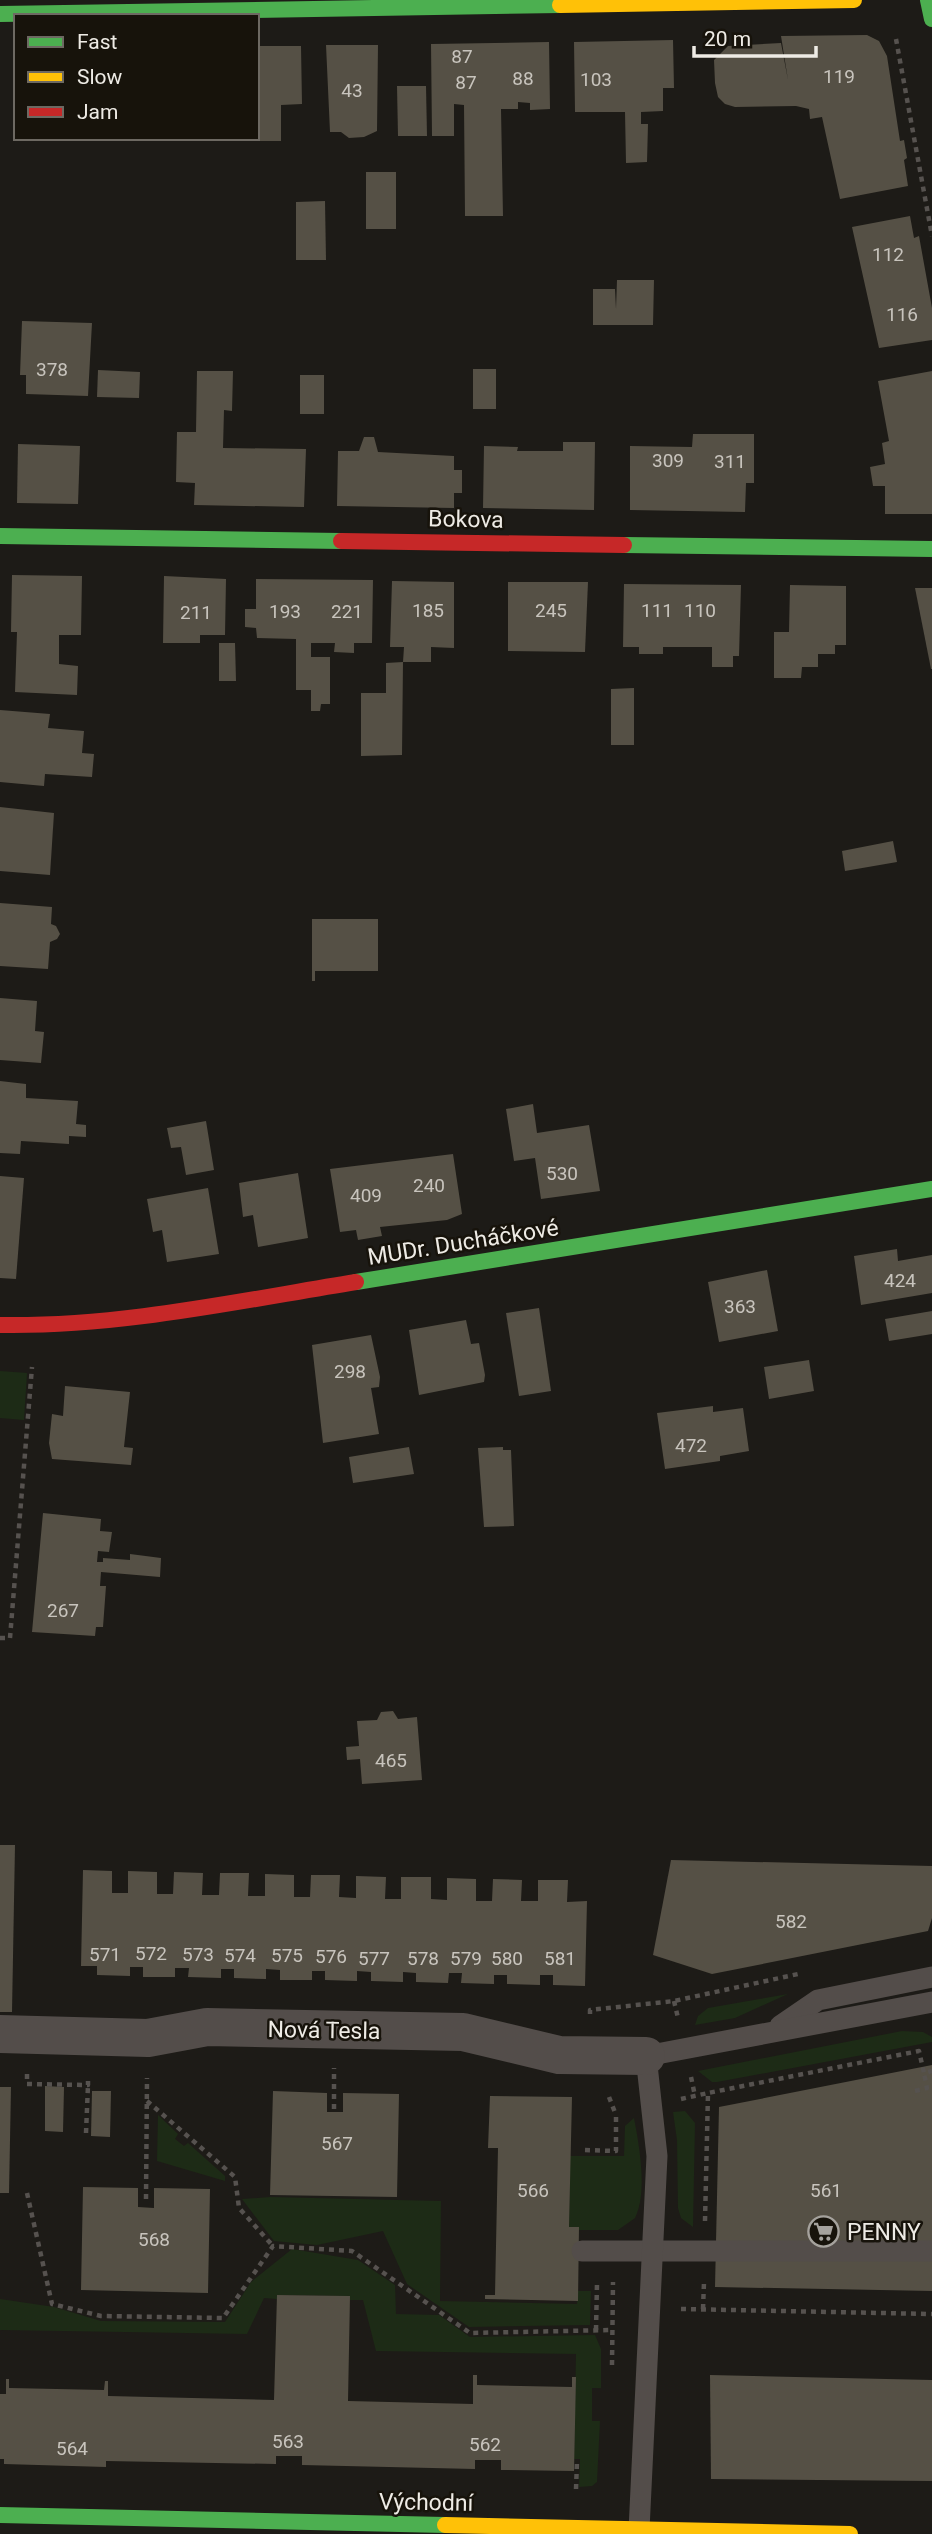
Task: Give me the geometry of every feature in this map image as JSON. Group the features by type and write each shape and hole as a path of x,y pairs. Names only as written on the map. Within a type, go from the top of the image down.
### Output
{"street":[{"path":"0,14 855,0"},
{"path":"929,0 932,19"},
{"name":"Bokova","path":"0,536 932,549"},
{"name":"MUDr. Ducháčkové","path":"0,1325 54,1326 117,1321 932,1189"},
{"name":"Nová Tesla","path":"0,2034 148,2038 207,2028 463,2032 559,2055 646,2056"},
{"name":"Východní","path":"0,2515 850,2534"}],"lane":[{"path":"773,2031 818,2000 932,1977"},
{"path":"639,2530 657,2156 646,2056 932,2002"},
{"path":"582,2251 932,2251"}],"path":[{"path":"894,30 932,236"},
{"path":"0,1638 10,1639 33,1359"},
{"path":"590,2010 674,2001"},
{"path":"146,2199 148,2038"},
{"path":"695,2096 919,2052 926,2088 915,2091"},
{"path":"924,2073 932,2071"},
{"path":"86,2133 88,2085"},
{"path":"703,2309 708,2093"},
{"path":"147,2101 235,2178 239,2208 273,2246 352,2252 470,2333 612,2330"},
{"path":"27,2193 52,2304 102,2316 223,2318 273,2246"},
{"path":"612,2372 614,2251"},
{"path":"588,2281 597,2281 596,2330"},
{"path":"648,2308 932,2314"},
{"path":"576,2490 577,2462"}],"green space":[{"path":"0,1371 27,1373 24,1420 0,1418"},
{"path":"788,1994 735,2018 695,2025 698,2016 708,2008"},
{"path":"902,2031 923,2032 932,2037 932,2042 717,2082 712,2082 698,2071"},
{"path":"685,2111 695,2123 693,2227 681,2218 678,2208 677,2140 673,2112"},
{"path":"158,2115 178,2134 175,2139 184,2146 188,2143 225,2176 225,2181 157,2161"},
{"path":"634,2118 642,2182 635,2218 618,2230 569,2230 570,2156 624,2156 625,2126"},
{"path":"270,2197 441,2201 440,2301 577,2304 578,2291 591,2291 590,2325 469,2327 407,2284 383,2231 317,2245 274,2241 242,2199"},
{"path":"292,2249 358,2260 395,2285 396,2314 439,2315 470,2337 595,2335 601,2349 601,2388 592,2388 592,2421 600,2421 597,2482 592,2486 579,2487 580,2459 574,2459 576,2354 376,2351 363,2300 350,2300 350,2296 277,2295 277,2299 264,2298 247,2334 0,2330 0,2299 54,2307 101,2321 225,2322 251,2282"}],"building":[{"path":"867,35 879,41 887,56 900,141 904,140 907,158 904,160 908,186 840,199 822,117 810,119 809,109 796,106 735,107 725,104 718,97 714,60 728,46 781,43 788,80 781,36"},
{"path":"673,40 674,88 663,88 663,111 641,112 641,124 648,124 647,162 626,163 625,112 575,112 574,42"},
{"path":"549,42 550,109 530,110 530,103 518,102 518,109 501,109 503,216 465,216 464,105 454,104 454,136 432,136 431,44"},
{"path":"326,45 378,45 377,131 364,137 349,138 341,132 330,132"},
{"path":"259,46 301,46 302,104 281,105 281,141 234,141 259,140"},
{"path":"397,86 426,86 427,136 398,136"},
{"path":"366,172 396,172 396,229 366,229"},
{"path":"325,201 326,260 296,260 296,202"},
{"path":"910,216 914,238 919,236 932,308 932,340 879,348 852,227"},
{"path":"617,280 654,280 653,325 593,325 593,289 615,289 616,309"},
{"path":"22,321 92,323 88,396 26,394 26,375 20,375"},
{"path":"473,369 496,369 496,409 473,409"},
{"path":"98,370 140,372 139,398 97,397"},
{"path":"197,371 233,371 232,411 224,410 223,448 306,449 304,507 194,505 195,483 176,482 177,432 196,432"},
{"path":"932,371 932,514 885,514 885,486 873,486 870,467 885,464 882,443 889,441 878,381"},
{"path":"300,375 324,375 324,414 300,414"},
{"path":"693,434 754,434 754,483 746,483 745,512 630,510 630,446 692,447"},
{"path":"364,437 374,437 378,452 454,456 454,470 462,470 462,493 454,493 454,508 337,506 338,451 359,451"},
{"path":"563,442 595,442 594,510 483,508 484,446 518,447 517,451 563,451"},
{"path":"18,444 80,446 78,504 17,503"},
{"path":"12,575 82,576 81,635 59,635 59,664 78,666 77,695 15,692 17,632 11,632"},
{"path":"164,576 226,579 225,635 200,635 200,643 163,643"},
{"path":"256,579 373,580 372,643 354,643 354,653 334,652 335,643 311,643 311,657 330,657 330,704 321,704 320,711 311,711 311,690 296,690 296,639 257,638 256,628 245,627 245,609 256,609"},
{"path":"392,581 454,582 454,648 431,647 431,662 403,662 404,647 390,647"},
{"path":"508,582 588,582 585,652 508,651"},
{"path":"624,584 741,585 739,656 733,656 733,667 712,667 712,647 663,647 663,654 639,654 639,647 623,647"},
{"path":"790,585 846,586 846,645 835,645 835,654 818,654 818,667 802,667 801,678 774,678 774,632 789,632"},
{"path":"915,588 932,588 932,669 931,669"},
{"path":"219,643 235,643 236,681 219,681"},
{"path":"403,662 402,755 361,756 361,693 386,693 386,663"},
{"path":"634,688 634,745 611,745 611,689"},
{"path":"0,710 50,714 48,728 84,731 82,753 94,754 92,777 45,774 44,786 0,782"},
{"path":"0,807 54,813 50,875 0,871"},
{"path":"893,841 897,862 845,871 842,851"},
{"path":"0,903 52,907 51,924 56,926 60,934 50,942 48,969 0,966"},
{"path":"312,919 378,919 378,971 315,971 315,981 312,981"},
{"path":"0,998 37,1001 35,1031 44,1032 41,1063 0,1060"},
{"path":"0,1081 26,1084 26,1098 78,1101 76,1124 86,1125 86,1137 69,1136 69,1144 21,1141 20,1154 0,1153"},
{"path":"533,1104 537,1133 589,1125 600,1191 541,1199 535,1158 514,1161 506,1109"},
{"path":"206,1121 214,1170 186,1175 181,1147 171,1148 167,1128"},
{"path":"453,1154 462,1214 447,1220 380,1227 382,1236 358,1240 356,1230 340,1232 330,1169"},
{"path":"298,1173 308,1238 258,1247 253,1215 243,1217 239,1183"},
{"path":"0,1176 24,1178 16,1279 0,1278"},
{"path":"208,1188 219,1254 167,1262 162,1230 153,1232 147,1199"},
{"path":"897,1249 898,1261 932,1255 932,1293 861,1305 854,1256"},
{"path":"767,1270 778,1331 719,1342 708,1282"},
{"path":"539,1308 551,1391 519,1396 506,1313"},
{"path":"932,1311 932,1334 889,1341 885,1319"},
{"path":"466,1320 471,1344 479,1343 484,1382 419,1395 409,1330"},
{"path":"371,1335 380,1377 379,1387 371,1388 379,1434 323,1443 312,1345"},
{"path":"809,1360 814,1391 769,1399 764,1367"},
{"path":"65,1386 130,1392 124,1447 133,1448 131,1465 52,1459 49,1443 52,1414 63,1416"},
{"path":"713,1406 713,1412 743,1408 749,1451 720,1456 720,1461 665,1469 657,1413"},
{"path":"409,1447 414,1474 353,1483 349,1457"},
{"path":"503,1447 503,1450 511,1450 514,1526 484,1527 478,1448"},
{"path":"43,1513 101,1519 100,1531 112,1532 109,1552 98,1551 97,1562 103,1562 103,1558 130,1560 130,1554 161,1558 160,1577 101,1572 100,1586 106,1586 103,1627 96,1627 95,1636 32,1632"},
{"path":"393,1711 398,1719 417,1717 422,1780 362,1784 360,1759 347,1760 346,1747 359,1746 357,1721 377,1720 381,1712"},
{"path":"0,1845 15,1845 12,2012 0,2012"},
{"path":"671,1860 932,1866 932,1918 928,1931 712,1974 653,1955"},
{"path":"83,1870 112,1871 112,1893 128,1893 128,1871 157,1872 157,1894 173,1894 174,1872 203,1873 202,1895 219,1895 220,1873 249,1873 248,1896 265,1896 265,1874 294,1875 294,1897 310,1897 311,1875 340,1875 339,1897 356,1898 356,1876 386,1877 385,1899 401,1899 401,1877 431,1877 431,1899 447,1900 447,1878 476,1879 476,1901 492,1901 493,1879 522,1880 521,1901 538,1901 538,1880 568,1880 567,1902 587,1901 585,1986 553,1985 553,1975 540,1975 540,1985 507,1984 507,1975 494,1975 494,1984 461,1983 462,1973 449,1973 448,1983 416,1982 416,1973 403,1972 403,1982 371,1981 371,1972 357,1971 357,1981 325,1980 325,1971 312,1971 312,1980 280,1980 280,1970 266,1969 266,1979 234,1978 234,1969 221,1969 221,1978 188,1977 189,1968 175,1968 175,1977 143,1977 143,1967 130,1967 130,1976 97,1975 97,1966 81,1966"},
{"name":"PENNY","path":"932,2065 932,2291 715,2287 719,2107"},
{"path":"45,2086 64,2087 63,2132 45,2131"},
{"path":"0,2087 11,2087 9,2193 0,2193"},
{"path":"92,2091 111,2091 110,2137 91,2136"},
{"path":"273,2091 327,2093 327,2112 343,2112 343,2093 399,2094 397,2197 270,2195"},
{"path":"490,2096 572,2097 569,2227 579,2227 578,2301 485,2299 485,2295 495,2295 498,2148 488,2148"},
{"path":"83,2187 138,2188 138,2207 154,2208 154,2188 210,2189 208,2293 81,2290"},
{"path":"277,2295 350,2296 348,2401 473,2404 473,2375 477,2375 477,2385 572,2387 572,2377 576,2377 574,2471 501,2470 501,2460 475,2460 475,2469 302,2465 302,2456 276,2456 276,2464 106,2461 106,2467 4,2464 4,2459 0,2459 0,2394 6,2394 6,2379 9,2379 9,2388 104,2390 105,2381 108,2381 108,2396 274,2400"},
{"path":"710,2375 932,2380 932,2481 711,2479"}],"traffic: fast":[{"path":"928,0 932,19"},
{"path":"0,14 560,5"},
{"path":"0,536 341,541"},
{"path":"624,545 932,549"},
{"path":"356,1282 932,1189"},
{"path":"0,2515 445,2525"}],"traffic: slow":[{"path":"560,5 854,0"},
{"path":"445,2525 850,2534"}],"traffic: jam":[{"path":"341,541 624,545"},
{"path":"0,1325 45,1325 134,1317 356,1282"}],"place":[{"name":"PENNY","path":"824,2232"}]}
